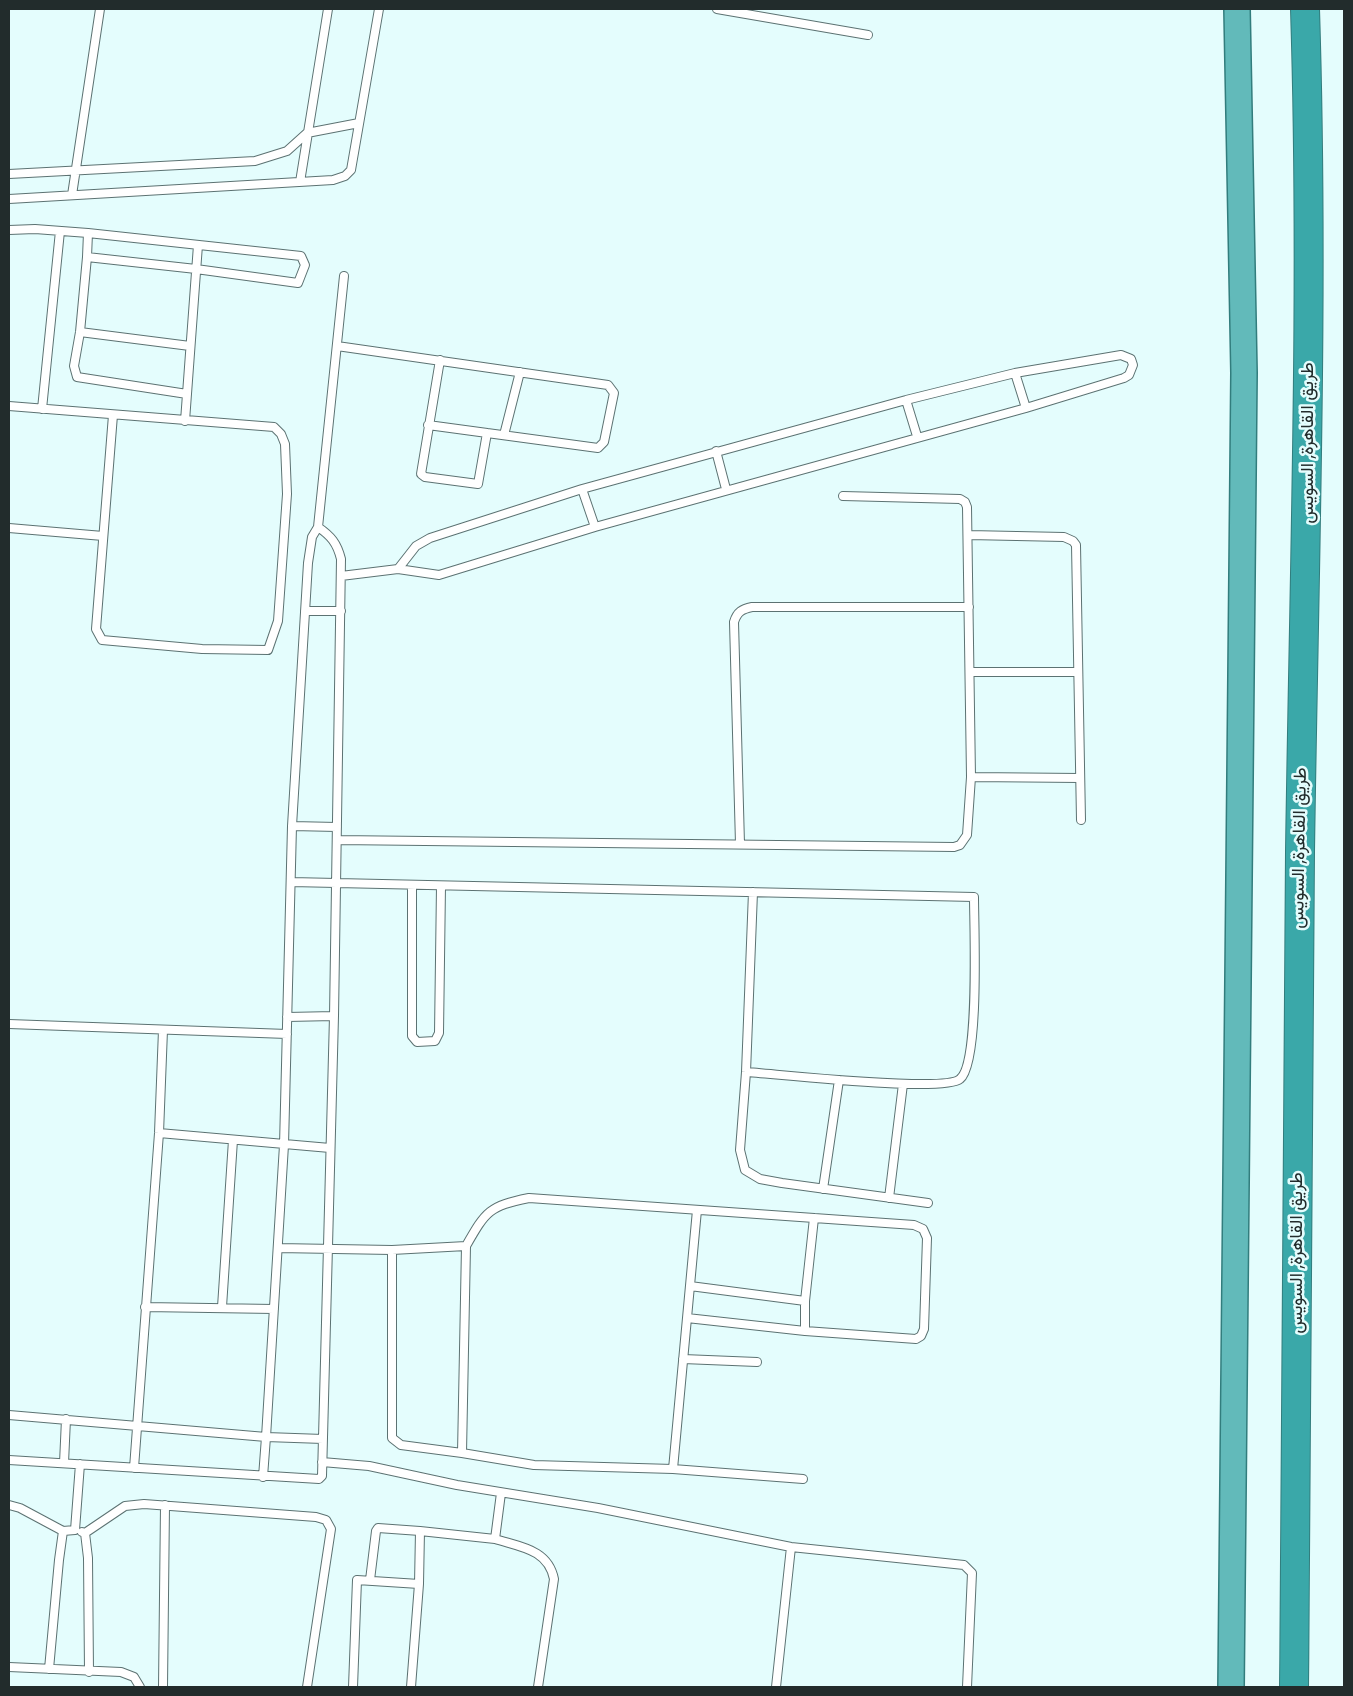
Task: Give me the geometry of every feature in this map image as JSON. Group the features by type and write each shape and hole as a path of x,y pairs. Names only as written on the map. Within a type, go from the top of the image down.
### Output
{"highway":[{"path":"1231,1687 1244,373 1237,9"},
{"name":"طريق القاهرة, السويس","path":"1294,1687 1298,1330 1296,1087 1307,549 1308,313 1305,9"}],"lane":[{"path":"72,195 100,9"},
{"path":"300,182 328,9"},
{"path":"9,199 333,180 345,176 351,170 379,9"},
{"path":"717,9 868,35"},
{"path":"9,174 255,161 287,151 307,133 359,124"},
{"path":"9,230 35,229 88,233 301,256 304,265 298,283 196,268 87,256"},
{"path":"42,409 60,231"},
{"path":"88,233 80,332 74,366 77,377 187,394"},
{"path":"185,421 198,245"},
{"path":"263,1477 284,1145 292,826 309,550 312,537 318,527 344,276"},
{"path":"80,332 190,346"},
{"path":"337,346 610,386 614,393 604,442 601,447 596,448 428,424"},
{"path":"341,576 398,569 439,575 726,489 1026,408 1124,378 1132,370 1133,365 1131,359 1121,355 1015,373 716,451 582,489 430,538 416,546 398,569"},
{"path":"440,360 421,474 425,477 476,484 479,482 487,433"},
{"path":"504,435 520,372"},
{"path":"1015,373 1026,408"},
{"path":"906,400 917,436"},
{"path":"9,406 274,427 281,434 285,444 286,503 278,621 268,650 202,649 102,640 96,629 113,415"},
{"path":"716,451 726,489"},
{"path":"582,489 595,527"},
{"path":"337,840 954,847 960,845 967,835 971,777 969,535 967,507 965,502 960,499 843,496"},
{"path":"9,1460 319,1480 322,1476 334,1016 341,559 338,547 332,536 318,527"},
{"path":"9,528 103,536"},
{"path":"969,535 1064,537 1073,541 1076,545 1081,820"},
{"path":"740,844 734,622 736,614 743,609 752,607 969,608"},
{"path":"305,611 341,611"},
{"path":"970,672 1078,672"},
{"path":"971,777 1080,778"},
{"path":"292,826 337,827"},
{"path":"291,882 974,897 975,985 969,1063 961,1079 951,1084 902,1084 746,1072"},
{"path":"412,885 412,1036 417,1042 435,1041 439,1034 442,886"},
{"path":"753,892 746,1072 740,1150 745,1170 760,1179 928,1203"},
{"path":"287,1017 334,1016"},
{"path":"9,1024 287,1034"},
{"path":"134,1468 159,1133 163,1030"},
{"path":"823,1189 839,1080"},
{"path":"889,1198 902,1084"},
{"path":"159,1133 330,1148"},
{"path":"222,1307 233,1140"},
{"path":"462,1452 466,1246 481,1220 499,1204 529,1198 914,1225 923,1229 928,1238 924,1329 921,1336 916,1339 805,1331 687,1318"},
{"path":"673,1468 697,1210"},
{"path":"805,1331 805,1301 814,1218"},
{"path":"278,1248 392,1250 466,1246"},
{"path":"392,1250 392,1438 401,1445 462,1452 534,1465 673,1468 803,1479"},
{"path":"690,1286 805,1301"},
{"path":"145,1307 274,1309"},
{"path":"683,1359 757,1362"},
{"path":"9,1415 323,1439"},
{"path":"64,1464 66,1420"},
{"path":"322,1462 369,1466 501,1493 598,1508 829,1553 960,1564 968,1567 972,1573 967,1687"},
{"path":"75,1530 80,1464"},
{"path":"495,1539 501,1493"},
{"path":"9,1505 20,1508 64,1531 75,1530 85,1533"},
{"path":"85,1533 125,1506 165,1505 316,1517 326,1520 331,1529 307,1687"},
{"path":"163,1687 165,1505"},
{"path":"370,1580 376,1531 378,1528 495,1539 532,1551 543,1557 552,1568 554,1579 538,1687"},
{"path":"49,1669 58,1560 64,1531"},
{"path":"411,1687 419,1584 420,1531"},
{"path":"85,1533 88,1558 89,1672"},
{"path":"776,1687 792,1547"},
{"path":"353,1687 356,1582 359,1579 419,1584"},
{"path":"9,1667 121,1672 134,1677 140,1687"}]}
